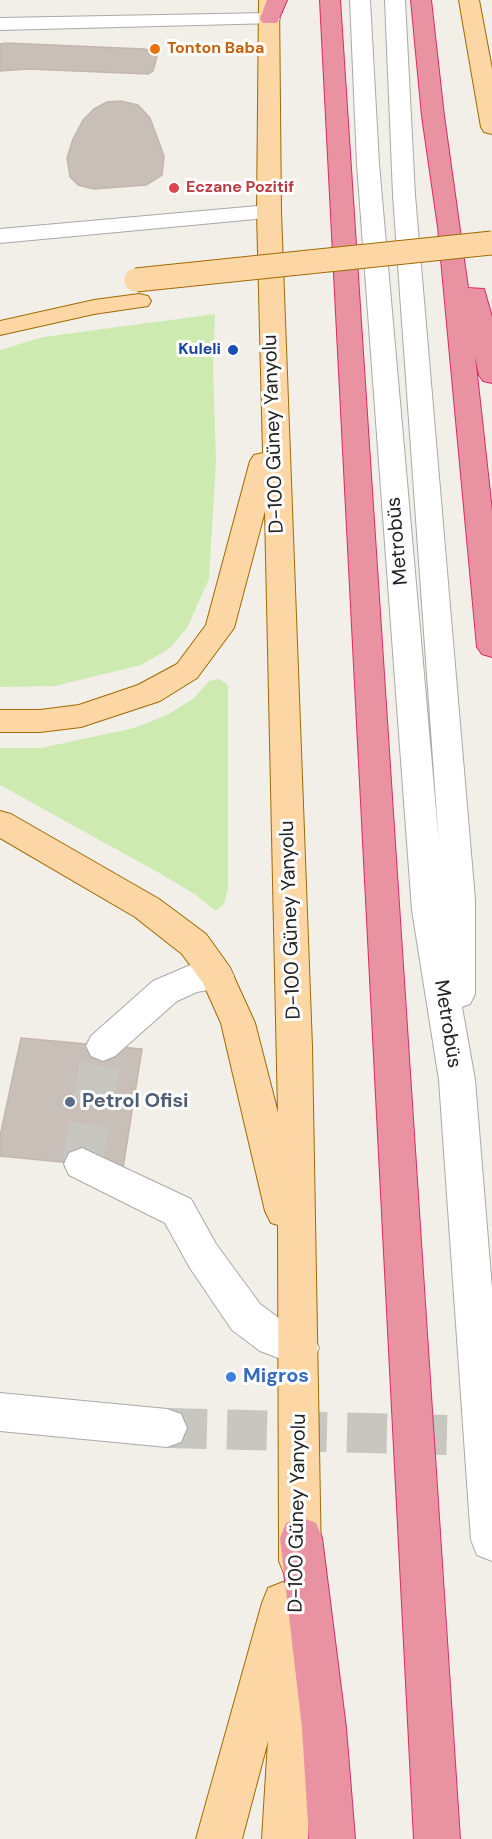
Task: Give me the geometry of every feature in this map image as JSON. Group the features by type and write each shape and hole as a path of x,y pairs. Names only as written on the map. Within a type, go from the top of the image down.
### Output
{"highway":[{"path":"330,0 437,1839"},
{"path":"421,0 433,116 450,227 492,646"},
{"path":"450,227 474,292 492,375"},
{"path":"301,1538 324,1728 332,1839"}],"main road":[{"path":"469,0 492,127"},
{"name":"D-100 Güney Yanyolu","path":"272,6 268,212 295,1047 301,1538 285,1839"},
{"path":"0,328 94,307 138,291 492,243"},
{"path":"11,302 492,264"},
{"path":"0,721 40,721 81,716 149,693 187,671 220,628 240,558 274,416"},
{"path":"0,823 147,908 194,944 217,976 238,1023 299,1274"},
{"path":"219,1839 301,1538"}],"street":[{"name":"Metrobüs","path":"360,0 368,164 428,910 456,1080 492,1539"},
{"name":"Metrobüs","path":"395,0 404,195 459,900 456,1080"},
{"path":"0,24 272,6"},
{"path":"0,236 268,212"},
{"path":"103,1046 165,992 193,978 217,976"},
{"path":"82,1164 178,1211 203,1256 246,1317 274,1338 299,1348"},
{"path":"0,1412 168,1428"}],"green space":[{"path":"215,314 213,366 216,461 209,579 187,628 170,648 141,665 55,686 0,687 0,350 43,337"},
{"path":"219,679 227,684 228,689 228,888 224,904 215,911 196,895 161,874 0,785 0,748 41,748 134,728 167,715 193,699 209,681"}],"building":[{"path":"0,44 144,49 158,53 153,71 148,74 28,69 0,71"},
{"path":"121,101 138,105 150,118 164,156 162,175 146,185 94,189 78,185 70,177 67,158 73,139 83,120 94,109 107,102"},
{"path":"21,1038 142,1049 123,1168 0,1156 0,1136"}],"tunnel":[{"path":"102,1052 103,1046"},
{"path":"82,1164 102,1051"},
{"path":"167,1428 492,1436"}],"place":[{"name":"Tonton Baba","path":"155,49"},
{"name":"Eczane Pozitif","path":"174,188"},
{"name":"Kuleli","path":"233,350"},
{"name":"Petrol Ofisi","path":"70,1102"},
{"name":"Migros","path":"231,1377"}]}
